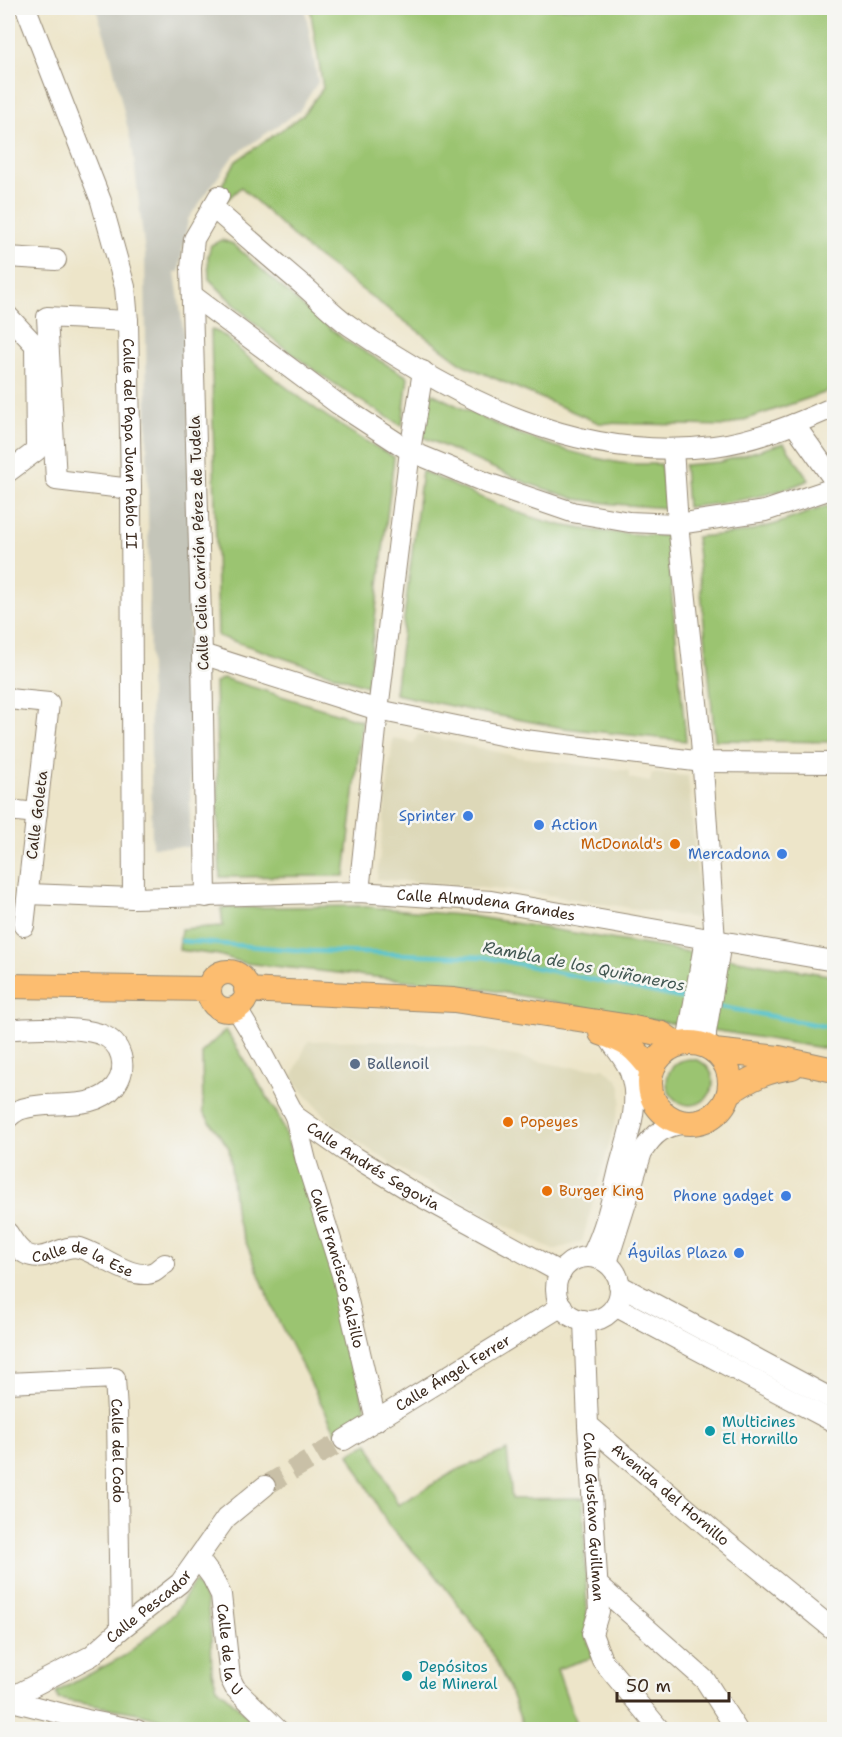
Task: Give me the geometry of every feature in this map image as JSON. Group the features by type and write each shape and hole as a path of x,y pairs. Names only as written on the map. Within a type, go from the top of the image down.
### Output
{"main road":[{"path":"241,999 245,984 240,976 227,972 214,977 209,989 210,998 217,1006 226,1010 241,999 454,1000 610,1023 662,1034 696,1046 723,1060 728,1070 729,1094 721,1108 711,1117 698,1122 686,1122 672,1118 658,1106 651,1093 651,1076 660,1056 696,1046 779,1058 834,1070"},
{"path":"8,986 209,989"},
{"path":"536,1013 627,1042 635,1049 651,1076"},
{"path":"729,1094 757,1075 777,1069 809,1066"}],"street":[{"name":"Calle del Papa Juan Pablo II","path":"26,8 101,201 125,287 128,321 131,489 134,898"},
{"name":"Calle Celia Carrión Pérez de Tudela","path":"206,897 191,268 194,238 215,201 349,325 423,371"},
{"path":"8,257 56,260"},
{"path":"192,295 338,404 410,451 487,483 572,512 629,522 678,524 765,511 834,488"},
{"path":"8,316 35,345 36,451 8,472"},
{"path":"128,321 47,317 56,480 131,489"},
{"path":"359,892 378,710 410,451 423,371 463,395 544,428 577,438 622,447 673,449 715,446 763,435 834,407"},
{"path":"794,424 834,480"},
{"path":"673,449 678,524 703,762 714,940 702,1007 705,1032 696,1046"},
{"path":"202,654 378,710 525,740 703,762 834,763"},
{"name":"Calle Goleta","path":"8,699 49,703 24,926"},
{"path":"8,810 37,813"},
{"name":"Calle Almudena Grandes","path":"28,894 134,898 359,892 490,901 834,961"},
{"name":"Calle Andrés Segovia","path":"241,999 250,1031 295,1116 345,1151 409,1190 561,1273"},
{"path":"8,1030 75,1030 100,1034 113,1040 121,1053 123,1068 118,1082 108,1095 92,1102 29,1108 18,1111 8,1118"},
{"path":"599,1260 600,1240 627,1143 635,1095 633,1081 623,1056 615,1049 607,1035"},
{"path":"627,1143 634,1137 651,1076"},
{"name":"Calle Francisco Salzillo","path":"295,1116 306,1161 342,1275 376,1421"},
{"path":"599,1260 642,1152 653,1136 668,1126 686,1122"},
{"name":"Calle de la Ese","path":"8,1233 15,1245 26,1254 37,1258 52,1255 66,1248 77,1247 94,1253 132,1273 145,1275 154,1272 165,1263"},
{"path":"574,1260 599,1260 615,1272 619,1285 619,1296 615,1306 608,1314 584,1320 569,1314 562,1306 557,1293 557,1283 561,1273 574,1260"},
{"path":"619,1285 834,1400"},
{"name":"Calle Ángel Ferrer","path":"344,1440 562,1306"},
{"path":"615,1306 834,1422"},
{"path":"584,1320 588,1425"},
{"name":"Calle del Codo","path":"8,1383 115,1378 120,1630"},
{"name":"Calle Gustavo Guillman","path":"588,1425 599,1611 592,1634 602,1660 660,1730"},
{"name":"Avenida del Hornillo","path":"588,1425 834,1630"},
{"name":"Calle Pescador","path":"8,1700 91,1656 180,1583 226,1518 265,1486"},
{"name":"Calle de la U","path":"198,1558 212,1577 221,1595 231,1678 235,1688 278,1730"},
{"path":"598,1585 705,1680 737,1730"},
{"path":"8,1700 137,1730"}],"shaded area":[{"path":"96,8 305,8 318,82 299,111 233,156 188,219 179,272 175,272 187,357 189,402 190,847 152,847 145,254 133,151 110,52"},
{"path":"418,734 519,757 629,771 629,778 650,782 652,773 688,776 701,919 529,892 377,879 393,738 414,743"},
{"path":"377,1040 480,1049 567,1067 604,1068 618,1080 621,1086 621,1101 582,1242 553,1250 393,1165 335,1126 292,1077 308,1041"}],"green space":[{"path":"310,8 834,8 834,386 824,393 726,426 599,423 464,365 307,249 241,187 197,227 236,161 303,115 323,88"},
{"path":"222,240 233,244 307,310 346,341 408,377 402,426 310,367 252,321 209,279 208,256 211,245"},
{"path":"211,330 225,336 244,354 316,409 394,457 367,686 218,636"},
{"path":"428,391 519,434 566,450 620,463 661,464 666,508 576,499 527,483 423,437"},
{"path":"784,443 809,480 779,491 749,498 687,507 684,465 720,462"},
{"path":"422,471 525,515 560,525 666,536 686,741 564,728 395,694"},
{"path":"827,506 834,517 834,742 715,740 696,537 741,533 776,524"},
{"path":"223,678 362,721 345,876 220,877 215,683"},
{"path":"358,906 471,916 834,976 834,1050 634,1017 479,988 244,963 219,955 179,950 181,929 223,926 221,908"},
{"path":"226,1030 278,1115 320,1228 340,1290 367,1420 338,1436 276,1316 236,1218 229,1148 203,1112 202,1052"},
{"path":"690,1059 699,1060 706,1066 712,1073 712,1091 706,1098 699,1104 690,1105 681,1104 674,1098 668,1091 667,1082 668,1073 674,1066 681,1060"},
{"path":"368,1443 398,1505 457,1470 507,1450 512,1499 583,1498 588,1642 594,1657 557,1669 578,1729 524,1729 509,1688 484,1638 434,1573 388,1525 349,1454"},
{"path":"195,1581 207,1602 212,1672 217,1687 261,1729 183,1729 164,1720 138,1713 58,1699 56,1692 126,1655 175,1613"}],"waterway":[{"name":"Rambla de los Quiñoneros","path":"182,941 311,951 485,957 690,1000"},
{"name":"Rambla de los Quiñoneros","path":"716,1006 834,1028"}],"tunnel":[{"path":"265,1486 344,1440"}],"place":[{"name":"Sprinter","path":"468,816"},
{"name":"Action","path":"539,825"},
{"name":"McDonald's","path":"675,844"},
{"name":"Mercadona","path":"782,854"},
{"name":"Ballenoil","path":"355,1064"},
{"name":"Popeyes","path":"508,1122"},
{"name":"Burger King","path":"547,1191"},
{"name":"Phone gadget","path":"786,1196"},
{"name":"Águilas Plaza","path":"739,1253"},
{"name":"Multicines El Hornillo","path":"710,1431"},
{"name":"Depósitos de Mineral","path":"407,1676"}]}
